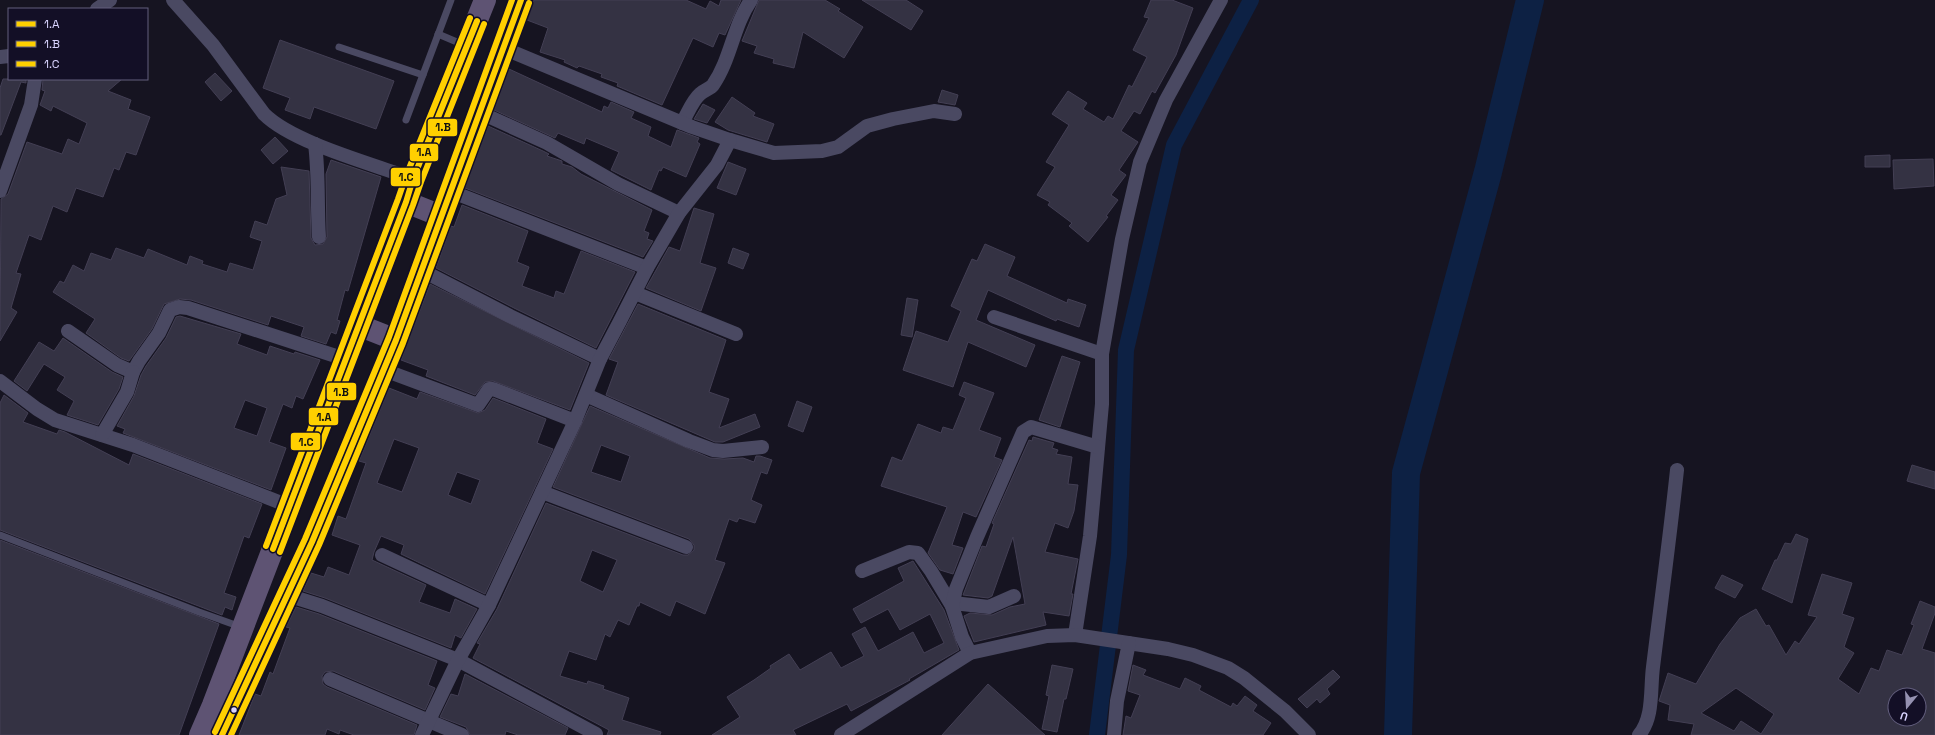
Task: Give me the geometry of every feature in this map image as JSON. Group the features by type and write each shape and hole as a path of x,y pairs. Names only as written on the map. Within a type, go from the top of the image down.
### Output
{"main road":[{"path":"200,735 243,628 406,202 413,179 485,0"},
{"path":"222,735 312,542 384,370 521,0"},
{"path":"406,202 441,216"},
{"path":"358,325 396,340"}],"street":[{"path":"99,8 110,0"},
{"path":"174,0 213,45 272,123 315,144 413,179"},
{"path":"682,123 700,93 713,85 731,45 741,17 751,0"},
{"path":"1082,636 1098,447 1102,354 1122,239 1140,162 1166,100 1221,0"},
{"path":"503,48 682,123 730,140 774,153 822,151 838,147 867,126 893,119 934,111 955,114"},
{"path":"0,191 31,105 35,80"},
{"path":"479,112 547,143 618,184 679,213"},
{"path":"422,735 458,660 489,605 575,421 600,359 647,268 679,213 717,165 730,140"},
{"path":"315,144 318,164 316,192 319,236"},
{"path":"450,191 647,268"},
{"path":"421,270 510,316 600,359"},
{"path":"635,292 736,334"},
{"path":"102,435 127,392 133,372 139,361 159,333 170,310 179,307 188,308 261,333 312,347 345,359"},
{"path":"994,317 1102,354"},
{"path":"68,331 118,365 133,372"},
{"path":"384,370 478,405 489,389 493,389 575,421"},
{"path":"4,384 37,409 55,420 133,445 289,506"},
{"path":"586,395 689,441 713,450 724,451 762,447"},
{"path":"953,604 977,537 1023,432 1031,427 1098,447"},
{"path":"1639,735 1644,728 1650,706 1653,668 1677,470"},
{"path":"542,492 686,547"},
{"path":"862,571 909,552 918,553 953,604 962,637 970,653"},
{"path":"382,555 489,605"},
{"path":"287,595 322,606 458,660 596,734"},
{"path":"953,604 989,607 1014,596"},
{"path":"841,735 970,653 1047,636 1082,636 1125,642 1193,655 1228,668 1244,678 1285,711 1309,735"},
{"path":"1114,735 1125,642"},
{"path":"330,679 428,722 462,735"}],"lane":[{"path":"406,120 451,0"},
{"path":"438,34 466,46"},
{"path":"339,47 423,74"},
{"path":"0,534 243,628"}],"building":[{"path":"534,0 686,0 706,9 710,1 719,6 721,0 741,0 725,35 719,33 713,47 693,38 662,105 617,86 618,83 601,77 602,74 579,66 577,68 564,62 565,60 540,52 548,28 527,20"},
{"path":"759,0 825,0 840,9 838,11 863,27 844,58 803,32 794,68 773,63 774,59 754,53 757,46 742,41"},
{"path":"862,0 906,0 923,11 911,30"},
{"path":"1151,0 1172,0 1193,8 1176,55 1155,93 1152,91 1140,114 1134,111 1121,131 1138,142 1119,170 1126,175 1111,195 1118,200 1106,216 1108,217 1088,242 1069,226 1072,223 1048,205 1050,202 1037,195 1055,167 1046,162 1069,125 1052,114 1068,91 1087,103 1083,109 1104,122 1108,116 1113,119 1129,85 1132,87 1147,57 1133,50 1149,18 1144,17"},
{"path":"280,40 394,81 376,129 314,107 310,119 285,110 290,98 263,88"},
{"path":"509,69 602,112 604,106 608,108 611,102 634,112 631,118 651,127 648,136 671,147 677,130 699,138 697,142 700,144 686,177 663,167 661,171 659,170 651,190 611,170 619,152 586,138 584,144 558,133 555,138 494,110"},
{"path":"215,73 232,91 221,101 205,82"},
{"path":"3,79 26,80 26,83 21,82 1,135 0,135 0,88"},
{"path":"43,80 121,80 108,91 131,100 128,109 150,117 136,155 126,152 119,170 114,168 103,197 76,188 67,212 53,206 41,240 29,235 16,273 21,274 11,308 17,312 0,341 1,199 8,194 27,142 62,154 68,139 79,144 87,123 53,106 51,111 40,105 45,91 42,90"},
{"path":"942,90 958,95 955,105 938,102"},
{"path":"732,97 755,113 753,116 774,124 767,142 728,130 715,122"},
{"path":"703,104 715,110 707,123 694,119"},
{"path":"488,126 549,154 547,156 562,161 562,164 572,167 581,174 652,210 644,231 649,233 647,239 653,241 643,257 465,188"},
{"path":"275,137 288,151 273,164 261,150"},
{"path":"1890,155 1890,167 1865,167 1865,156"},
{"path":"1933,159 1934,186 1894,189 1893,160"},
{"path":"331,160 381,177 348,291 345,290 337,320 340,321 336,334 331,332 326,344 301,336 304,327 271,316 268,325 191,300 180,299 164,304 152,329 129,361 121,358 86,333 95,319 53,292 60,281 64,283 73,265 84,271 91,253 111,260 116,248 144,258 148,249 187,265 190,256 203,261 202,264 227,272 230,263 253,270 262,241 250,237 255,221 267,225 276,199 287,195 281,167 309,171 311,238 315,245 323,244 327,237 326,174"},
{"path":"728,162 746,169 736,195 717,188"},
{"path":"462,205 528,231 517,262 529,267 522,286 554,298 556,291 564,294 581,251 635,272 596,348 436,268 451,226 454,227"},
{"path":"694,208 714,214 700,263 716,268 701,311 646,288 669,247 680,251"},
{"path":"985,244 1015,257 1007,276 1067,303 1068,299 1086,305 1079,327 1057,319 1056,321 988,290 976,320 1035,345 1026,367 968,342 953,387 903,370 916,331 948,342 961,311 951,306 972,259 977,261"},
{"path":"733,248 749,254 743,269 728,263"},
{"path":"430,284 589,363 570,410 493,381 485,382 475,395 426,376 428,370 401,360"},
{"path":"907,298 918,300 912,337 901,335"},
{"path":"638,304 726,340 709,392 729,399 719,428 755,414 760,427 723,442 715,442 606,395 618,362 609,359"},
{"path":"180,316 241,334 237,344 267,355 270,346 294,354 295,352 320,360 303,399 296,396 292,408 283,404 269,442 286,448 271,490 123,433 125,429 117,426 134,396 141,375 166,338 176,317","holes":["245,400 267,408 257,436 234,428"]},
{"path":"63,338 112,372 123,377 119,389 98,425 67,415 74,401 57,390 65,377 44,364 27,391 14,381 39,342 54,351"},
{"path":"1062,356 1080,362 1060,427 1039,420"},
{"path":"964,382 994,393 979,430 1001,438 994,457 1002,460 976,517 963,512 952,545 963,548 953,574 940,570 928,553 947,507 881,486 892,457 902,461 918,424 941,433 943,427 953,430 966,398 959,395"},
{"path":"389,388 417,399 420,392 478,413 485,410 493,398 546,419 537,443 553,449 485,594 401,554 404,545 381,536 374,552 372,560 426,585 419,602 450,613 455,599 477,609 461,638 455,635 451,648 325,598 303,591 311,573 324,577 328,567 349,575 360,545 332,535 338,516 346,519 366,463 359,461","holes":["394,439 419,448 402,492 377,483","457,472 480,480 471,504 448,495"]},
{"path":"4,395 28,413 23,422 57,434 59,430 65,432 129,465 133,454 262,504 249,538 244,536 224,593 236,597 232,610 225,607 222,615 0,530 0,403"},
{"path":"797,401 812,407 803,432 788,426"},
{"path":"590,406 710,458 743,458 754,462 756,456 760,456 772,460 767,474 761,472 751,500 762,505 755,523 739,518 737,522 729,519 715,560 725,563 705,614 676,601 670,616 640,602 629,625 618,620 610,637 605,634 596,660 569,651 560,676 587,684 588,681 604,686 603,689 629,698 622,720 661,732 660,735 607,735 609,730 473,658 480,644 477,643 497,609 546,503 683,555 688,555 694,550 694,545 689,539 553,487","holes":["601,445 630,456 621,482 591,472","592,550 617,560 603,592 580,581"]},
{"path":"1033,437 1054,443 1052,448 1058,450 1056,454 1072,457 1068,484 1078,485 1074,511 1068,528 1055,523 1045,552 1078,559 1071,594 1073,594 1069,616 1043,612 1046,625 974,642 964,616 970,613 992,615 1010,607 1025,604 1013,537 992,596 988,598 963,595 982,546 986,547 994,524 992,523 1029,440 1032,441"},
{"path":"1912,465 1935,472 1935,489 1907,481"},
{"path":"1796,534 1808,539 1792,603 1762,589 1775,560 1777,560 1785,543 1791,544"},
{"path":"0,540 219,624 179,735 0,735"},
{"path":"913,561 944,610 959,650 909,679 910,680 851,711 847,704 793,730 796,735 712,735 740,717 727,697 754,680 771,668 770,666 789,654 800,670 831,652 841,668 864,656 852,634 865,627 878,651 913,632 924,653 944,643 930,614 900,630 888,609 861,623 853,609 904,581 898,568"},
{"path":"1822,574 1852,583 1842,614 1854,618 1844,647 1854,653 1838,679 1859,694 1871,668 1879,671 1887,650 1902,655 1914,625 1911,624 1920,601 1935,607 1935,613 1922,649 1935,653 1935,735 1691,735 1694,724 1668,720 1670,705 1659,701 1668,673 1696,684 1720,644 1740,618 1756,609 1766,626 1769,625 1786,655 1795,641 1799,644 1817,617 1808,615","holes":["1736,688 1774,714 1761,734 1741,721 1734,731 1701,713"]},
{"path":"1722,575 1743,585 1735,598 1715,588"},
{"path":"296,607 319,614 437,661 428,685 435,688 425,710 333,671 325,672 322,676 323,684 327,687 417,725 414,735 354,735 340,730 339,734 327,729 325,735 239,735 255,694 261,696 270,672 273,674 290,628 286,627"},
{"path":"1052,665 1073,669 1066,699 1064,699 1057,732 1042,729 1049,696 1046,695"},
{"path":"1133,665 1146,670 1143,675 1180,689 1185,678 1201,686 1199,690 1231,707 1233,703 1237,706 1245,696 1257,705 1253,711 1271,723 1263,735 1123,735 1126,716 1131,718 1140,695 1128,691"},
{"path":"1333,670 1340,677 1327,689 1330,694 1320,703 1317,699 1307,708 1298,699"},
{"path":"465,674 568,728 565,735 518,735 506,731 505,735 470,735 466,727 440,717 451,694 458,696"},
{"path":"988,684 1045,735 942,735"}],"waterway":[{"path":"1097,735 1119,555 1126,350 1174,145 1251,0"},
{"path":"1398,735 1406,473 1488,172 1530,0"}],"transit line":[{"name":"1.C","path":"215,732 305,539 389,337 512,0"},
{"name":"1.A","path":"222,735 312,542 396,340 521,0"},
{"name":"1.B","path":"231,735 319,545 403,343 529,3"},
{"name":"1.C","path":"266,546 406,176 470,18"},
{"name":"1.A","path":"273,549 406,202 413,179 477,21"},
{"name":"1.B","path":"280,552 421,182 484,24"}]}
